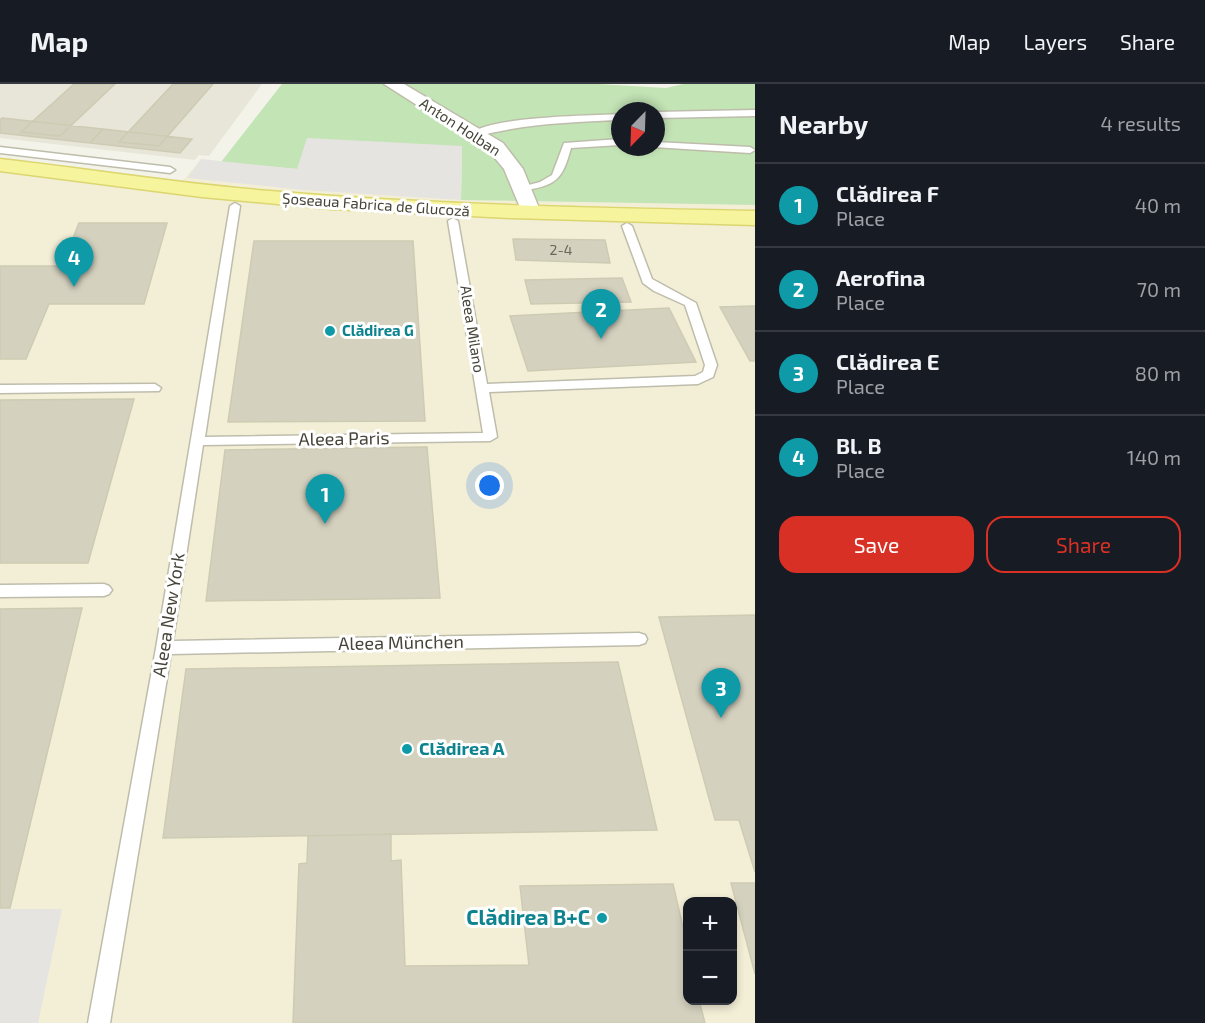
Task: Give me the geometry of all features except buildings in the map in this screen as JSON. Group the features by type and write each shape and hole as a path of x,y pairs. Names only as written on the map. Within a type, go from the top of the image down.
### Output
{"main road":[{"name":"Șoseaua Fabrica de Glucoză","path":"0,165 270,198 429,209 755,218"},
{"name":"Șoseaua Fabrica de Glucoză","path":"0,179 344,216 755,229"}],"street":[{"name":"Anton Holban","path":"392,84 496,147 510,160 531,213"}],"lane":[{"path":"665,115 755,113"},
{"path":"474,134 496,127 524,123 611,118"},
{"path":"522,189 552,181 558,175 567,145 611,143"},
{"path":"665,145 750,150"},
{"path":"0,150 170,170"},
{"name":"Aleea New York","path":"99,1023 164,648 235,206"},
{"name":"Aleea Milano","path":"453,221 490,437"},
{"path":"482,388 698,380 709,374 711,365 690,303 658,289 647,281 627,226"},
{"path":"0,389 154,388"},
{"name":"Aleea Paris","path":"198,441 490,437"},
{"path":"0,591 104,590"},
{"name":"Aleea München","path":"164,648 639,639"}],"shaded area":[{"path":"0,84 262,84 209,156 199,155 195,160 0,138"},
{"path":"307,138 462,146 461,200 755,205 755,1023 0,1023 0,172 174,189 202,159 221,162"},
{"path":"307,138 462,146 461,200 304,190 187,178 201,159 297,169"},
{"path":"0,909 62,909 38,1023 0,1023"}],"green space":[{"path":"282,84 598,84 666,88 683,84 755,84 755,205 461,200 462,147 297,169 221,162"}],"place":[{"name":"Bl. B","path":"74,287"},
{"name":"Clădirea G","path":"330,331"},
{"name":"Aerofina","path":"601,339"},
{"name":"Clădirea F","path":"325,524"},
{"name":"Clădirea E","path":"721,718"},
{"name":"Clădirea A","path":"407,749"},
{"name":"Clădirea B+C","path":"602,918"}]}
